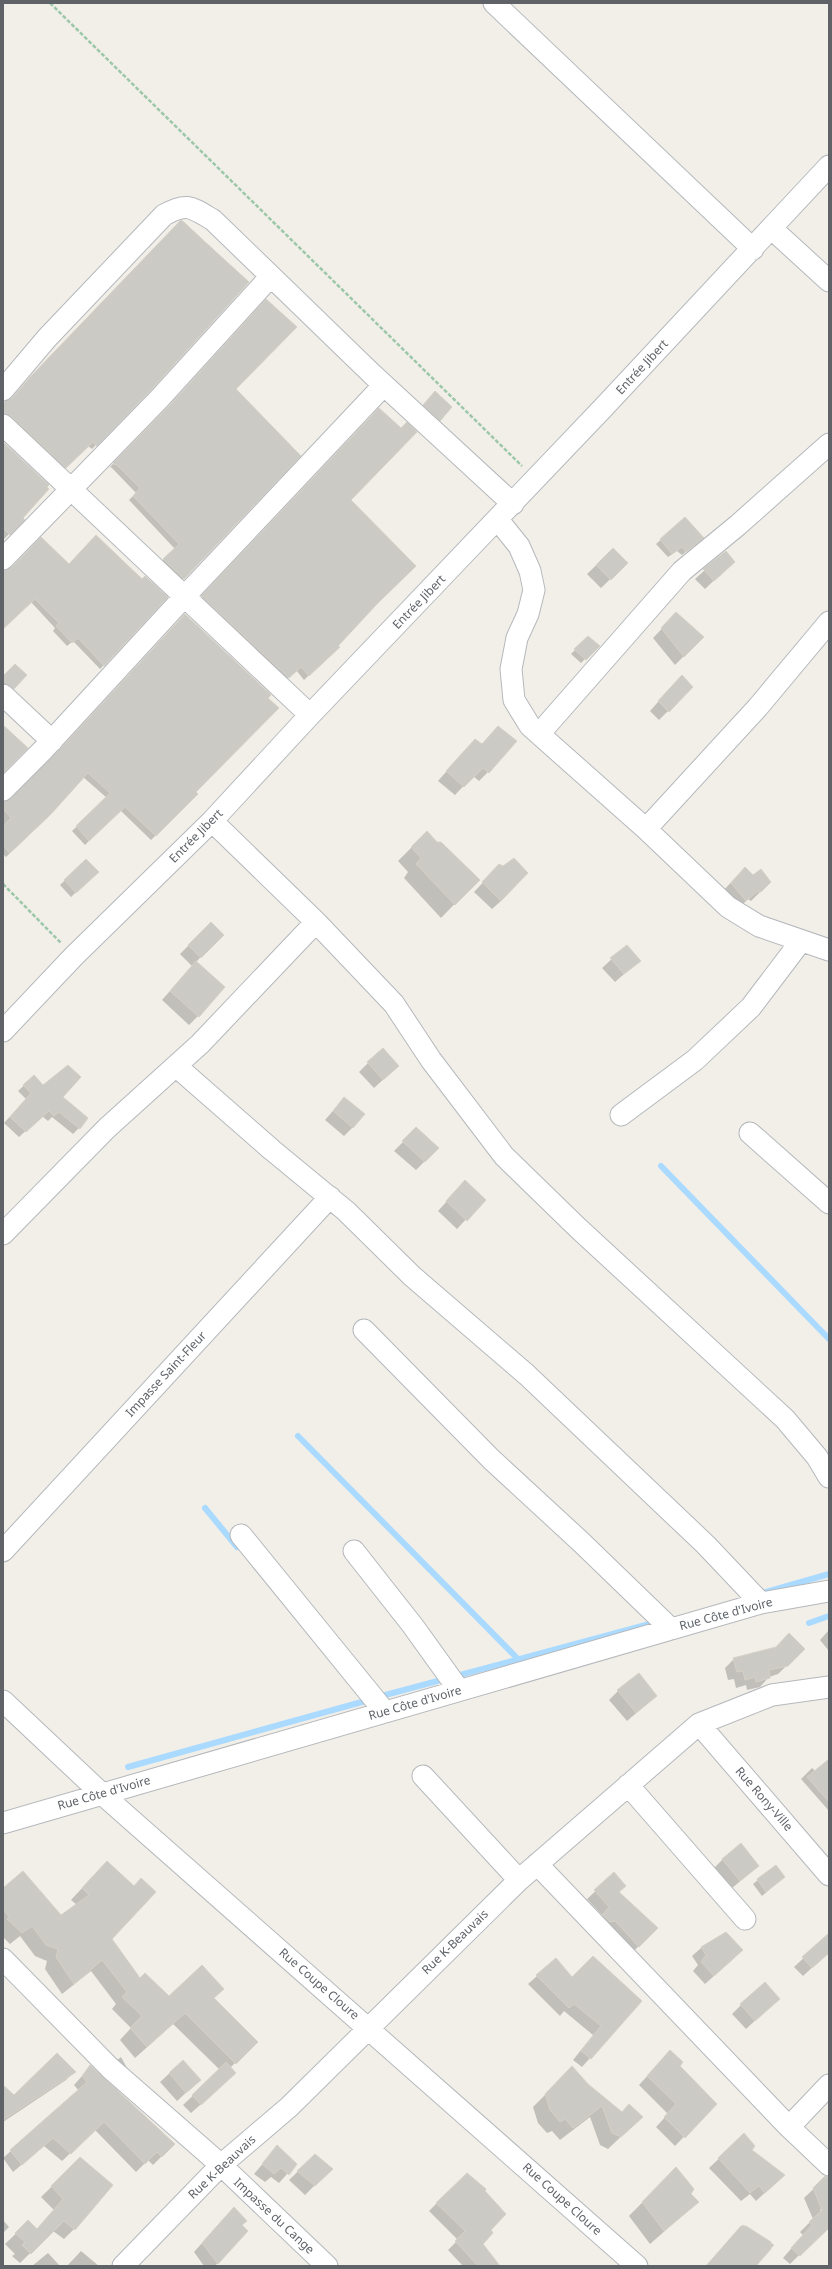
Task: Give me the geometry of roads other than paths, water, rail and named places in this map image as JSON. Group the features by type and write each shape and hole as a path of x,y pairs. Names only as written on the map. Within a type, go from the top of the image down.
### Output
{"street":[{"path":"494,3 753,249"},
{"name":"Entrée Jibert","path":"3,1031 74,956 212,821 310,714 498,520 829,166"},
{"path":"3,390 46,338 164,215 178,207 194,209 213,220 384,385 512,504"},
{"path":"771,228 829,281"},
{"path":"3,559 72,490 159,399 271,276"},
{"path":"3,790 52,741 184,596 384,385"},
{"path":"3,425 310,714"},
{"path":"538,734 682,571 738,525 829,444"},
{"path":"498,520 518,546 530,571 534,590 528,614 517,638 511,668 514,700 530,726 646,829 728,907 759,926 829,950"},
{"path":"646,829 758,707 829,622"},
{"path":"3,696 52,741"},
{"path":"212,821 316,922 394,1004 431,1060 504,1156 578,1228 786,1419 817,1457 829,1477"},
{"path":"3,1234 107,1128 200,1044 316,922"},
{"path":"621,1115 695,1060 751,1007 801,940"},
{"path":"176,1066 272,1150 346,1211 412,1276 533,1381 706,1544 761,1603"},
{"path":"750,1133 829,1203"},
{"name":"Impasse Saint-Fleur","path":"3,1551 330,1197"},
{"path":"364,1330 491,1459 581,1542 671,1629"},
{"path":"241,1535 385,1712"},
{"path":"354,1551 413,1626 459,1690"},
{"name":"Rue Côte d'Ivoire","path":"3,1823 761,1603 829,1591"},
{"name":"Rue K-Beauvais","path":"124,2266 221,2166 289,2106 519,1880 699,1724 772,1695 829,1687"},
{"name":"Rue Coupe Cloure","path":"3,1701 102,1794 368,2027 637,2266"},
{"name":"Rue Rony-Ville","path":"699,1724 829,1875"},
{"path":"423,1776 519,1880"},
{"path":"628,1785 745,1919"},
{"path":"537,1864 789,2127 829,2165"},
{"name":"Impasse du Cange","path":"3,1959 110,2068 221,2166 327,2266"},
{"path":"789,2127 829,2084"}],"waterway":[{"path":"661,1166 829,1339"},
{"path":"298,1436 518,1659"},
{"path":"205,1508 237,1547"},
{"path":"762,1593 829,1574"},
{"path":"809,1623 829,1616"},
{"path":"378,1697 657,1622"},
{"path":"128,1767 369,1700"}]}
